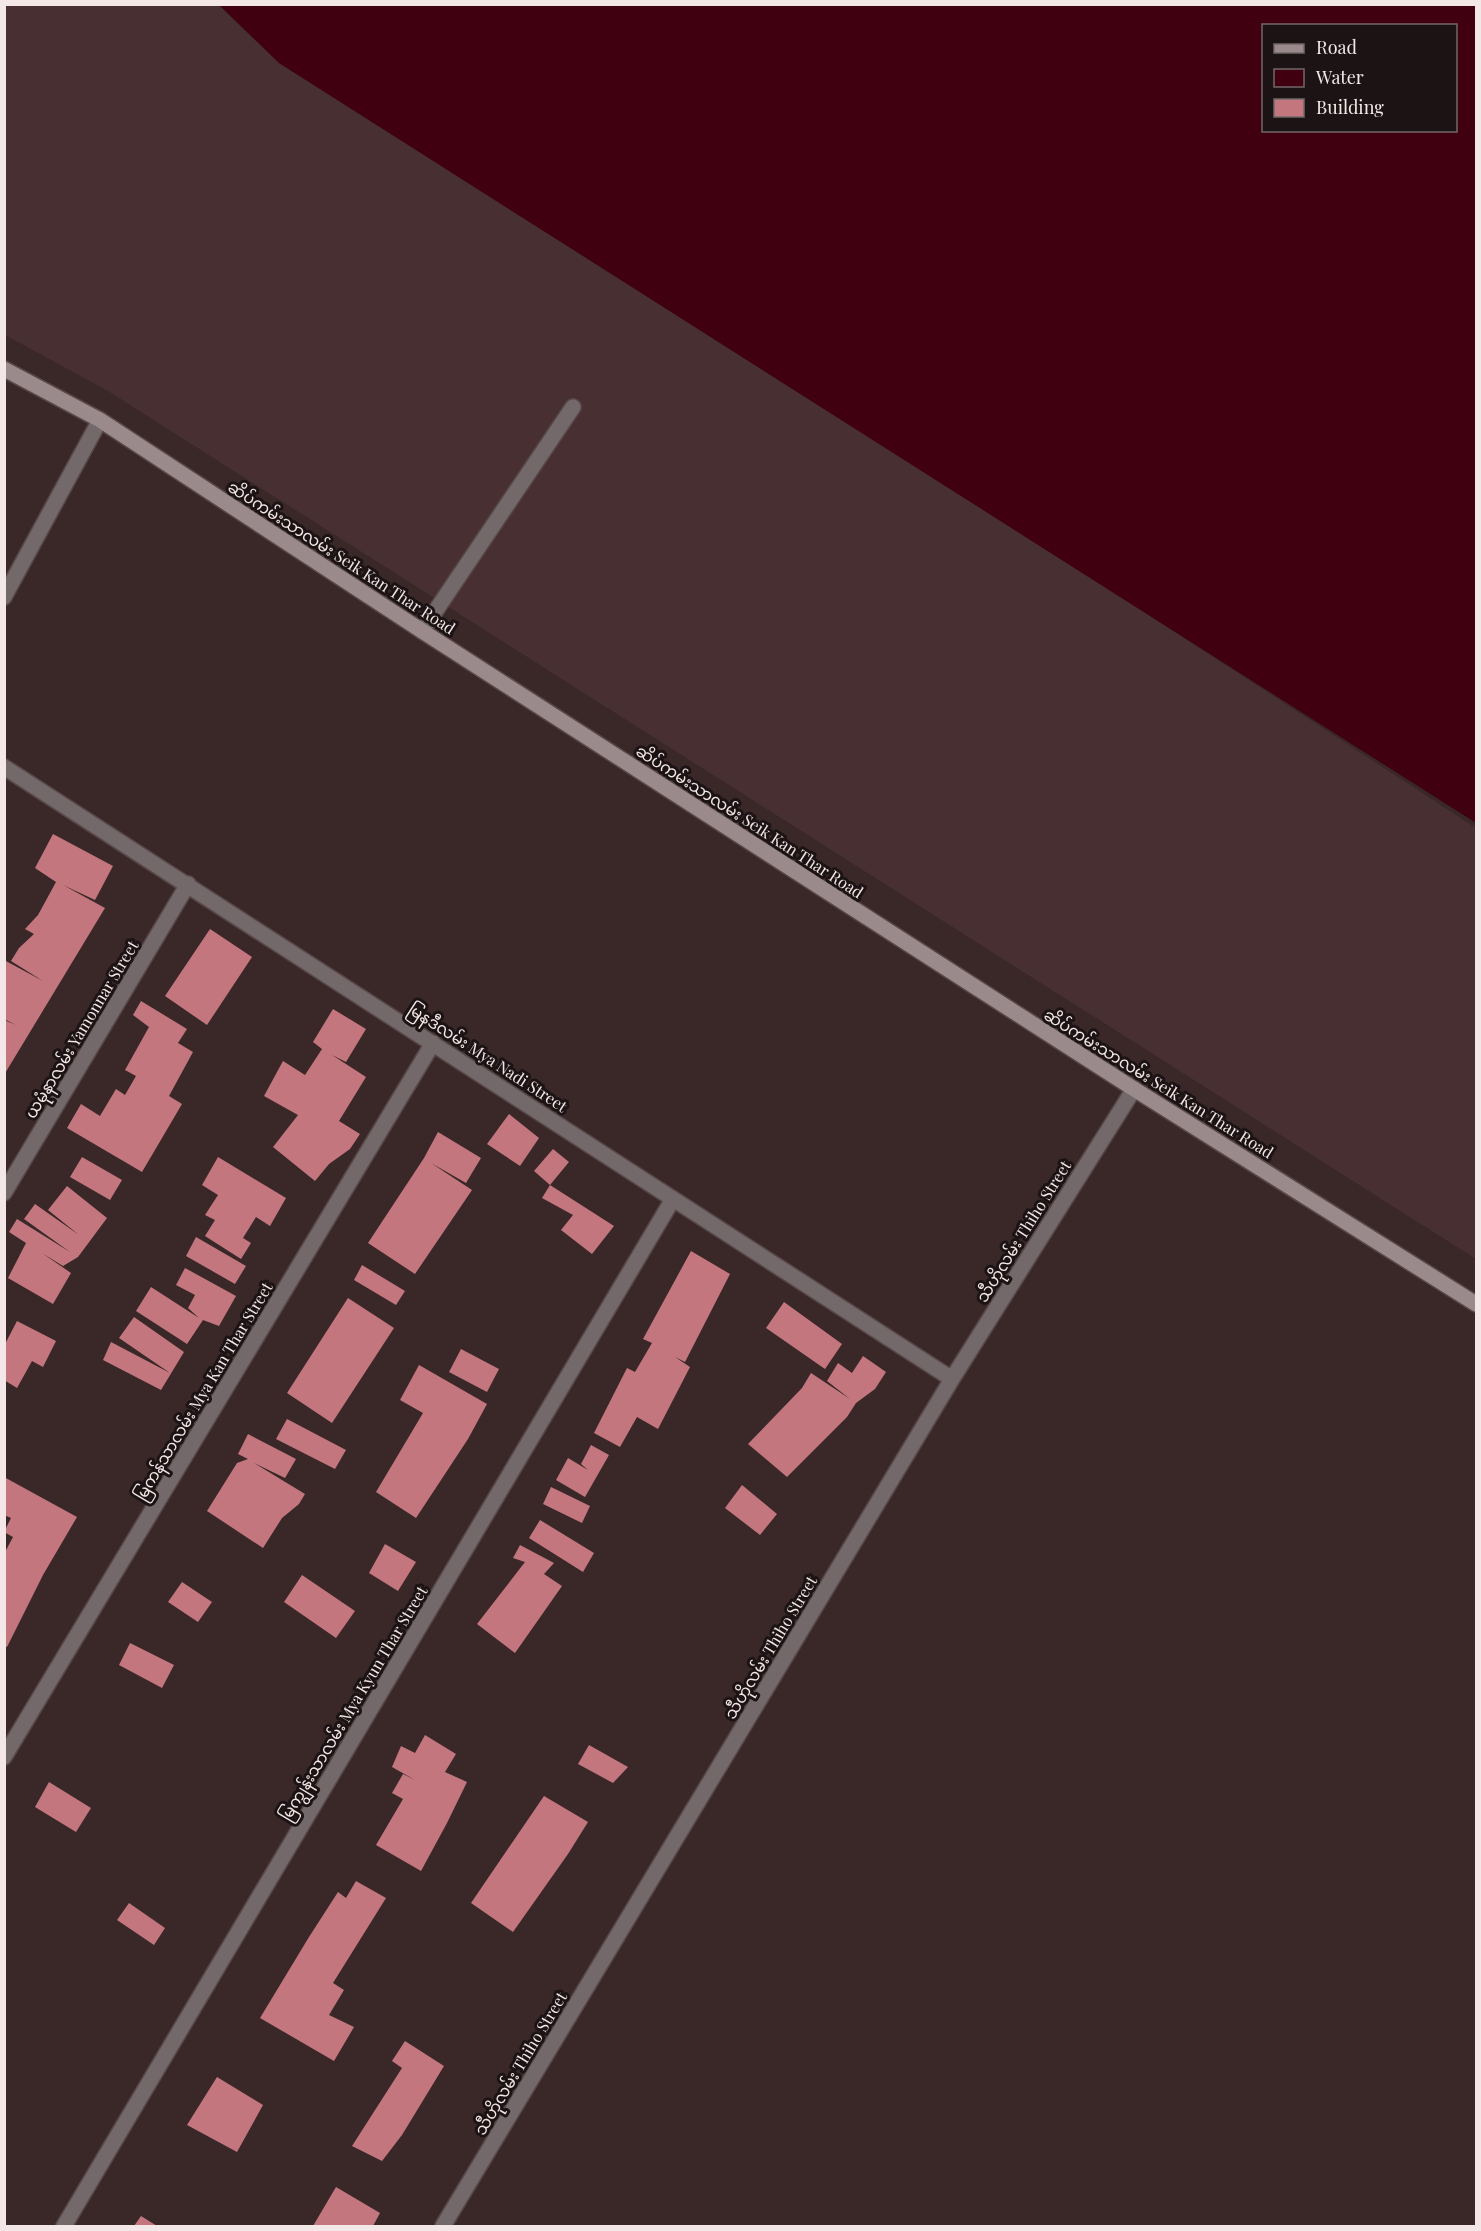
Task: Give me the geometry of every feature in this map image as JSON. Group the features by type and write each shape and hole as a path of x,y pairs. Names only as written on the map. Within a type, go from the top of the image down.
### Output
{"street":[{"name":"ဆိပ်ကမ်းသာလမ်း Seik Kan Thar Road","path":"4,369 100,420 422,631 1134,1089 1476,1304"},
{"path":"422,631 573,406"},
{"path":"4,597 100,420"},
{"name":"မြနဒီလမ်း Mya Nadi Street","path":"4,767 952,1379"},
{"name":"ယမုံနာလမ်း Yamonnar Street","path":"4,1193 188,884"},
{"name":"မြကန်သာလမ်း Mya Kan Thar Street","path":"4,1757 433,1043"},
{"name":"သီဟိုလမ်း Thiho Street","path":"443,2226 952,1379 1134,1089"},
{"name":"မြကျွန်းသာလမ်း Mya Kyun Thar Street","path":"64,2226 673,1199"}],"shaded area":[{"path":"4,5 219,5 279,63 1132,604 1476,828 1476,1259 108,391 5,335"}],"water":[{"path":"219,5 1476,5 1476,823 279,63"}],"building":[{"path":"53,834 113,866 95,900 63,885 105,908 4,1075 4,1020 16,1025 4,1019 4,960 43,981 11,961 19,948 34,934 25,929 38,915 56,882 35,868"},
{"path":"210,929 252,957 207,1025 165,996"},
{"path":"141,1001 187,1029 178,1043 193,1052 169,1096 182,1104 142,1172 67,1128 81,1104 100,1116 116,1089 125,1095 136,1076 125,1070 149,1027 133,1015"},
{"path":"333,1009 366,1029 346,1062 332,1055 366,1077 339,1121 360,1134 350,1149 329,1164 315,1181 273,1147 298,1115 264,1096 283,1061 305,1075 322,1049 313,1042"},
{"path":"509,1114 539,1138 520,1166 487,1144"},
{"path":"438,1132 481,1158 466,1183 431,1163 472,1190 415,1274 368,1243 424,1158"},
{"path":"553,1149 569,1162 550,1185 534,1171"},
{"path":"82,1157 122,1180 110,1200 70,1177"},
{"path":"218,1157 286,1198 270,1226 256,1217 243,1238 251,1243 241,1259 205,1236 215,1220 205,1215 218,1195 202,1185"},
{"path":"550,1185 614,1226 592,1254 561,1230 573,1215 542,1198"},
{"path":"67,1186 107,1218 78,1257 63,1266 42,1253 71,1273 53,1304 8,1278 26,1243 9,1232 17,1219 70,1252 24,1219 35,1204 79,1235 48,1210"},
{"path":"196,1237 246,1266 235,1284 186,1256"},
{"path":"691,1251 730,1274 685,1362 675,1357 690,1367 658,1429 637,1417 620,1447 594,1433 627,1368 635,1372 652,1343 643,1339"},
{"path":"362,1265 405,1291 396,1305 354,1280"},
{"path":"185,1268 236,1296 219,1326 203,1320 187,1344 136,1311 151,1287 199,1318 188,1308 195,1295 176,1285"},
{"path":"348,1298 394,1328 332,1423 287,1393"},
{"path":"784,1302 842,1344 825,1369 766,1328"},
{"path":"134,1317 184,1352 161,1390 103,1360 111,1342 170,1373 119,1338"},
{"path":"17,1321 56,1341 43,1367 32,1361 17,1388 4,1380 4,1346"},
{"path":"461,1349 499,1369 487,1392 449,1372"},
{"path":"863,1356 886,1372 875,1389 856,1403 847,1417 787,1477 748,1444 802,1388 811,1373 850,1399 827,1381 838,1363 852,1373"},
{"path":"419,1365 487,1404 468,1439 416,1518 376,1492 423,1413 400,1400"},
{"path":"287,1419 346,1450 335,1469 276,1439"},
{"path":"248,1434 296,1459 285,1478 254,1463 305,1494 299,1504 282,1518 263,1548 207,1511 237,1463 248,1459 238,1454"},
{"path":"591,1445 609,1455 585,1497 556,1480 568,1458 588,1470 581,1464"},
{"path":"4,1477 77,1517 43,1575 7,1647 4,1646 4,1554 13,1537 4,1532 11,1518 4,1515"},
{"path":"742,1485 777,1514 760,1535 725,1508"},
{"path":"551,1487 590,1506 582,1523 543,1504"},
{"path":"540,1520 594,1553 583,1572 529,1538"},
{"path":"385,1544 416,1562 398,1591 369,1573"},
{"path":"520,1545 554,1563 544,1574 562,1586 515,1653 477,1624 525,1562 513,1558"},
{"path":"302,1575 355,1611 336,1638 284,1602"},
{"path":"182,1582 212,1602 198,1622 168,1602"},
{"path":"130,1643 174,1665 162,1688 119,1665"},
{"path":"425,1735 456,1754 445,1772 467,1782 421,1871 376,1845 403,1799 392,1793 403,1774 415,1780 392,1767 401,1746 415,1753"},
{"path":"589,1745 628,1767 613,1783 578,1764"},
{"path":"49,1782 91,1808 76,1832 35,1807"},
{"path":"544,1796 588,1822 513,1932 471,1903"},
{"path":"356,1881 386,1898 333,1983 344,1990 329,2015 354,2027 334,2061 260,2018 338,1892 346,1898"},
{"path":"129,1903 165,1928 154,1945 117,1920"},
{"path":"405,2041 444,2066 402,2135 382,2161 352,2146 402,2068 392,2061"},
{"path":"217,2077 263,2105 237,2152 187,2125"},
{"path":"336,2187 380,2213 373,2226 313,2226"},
{"path":"141,2216 157,2226 134,2226"}]}
